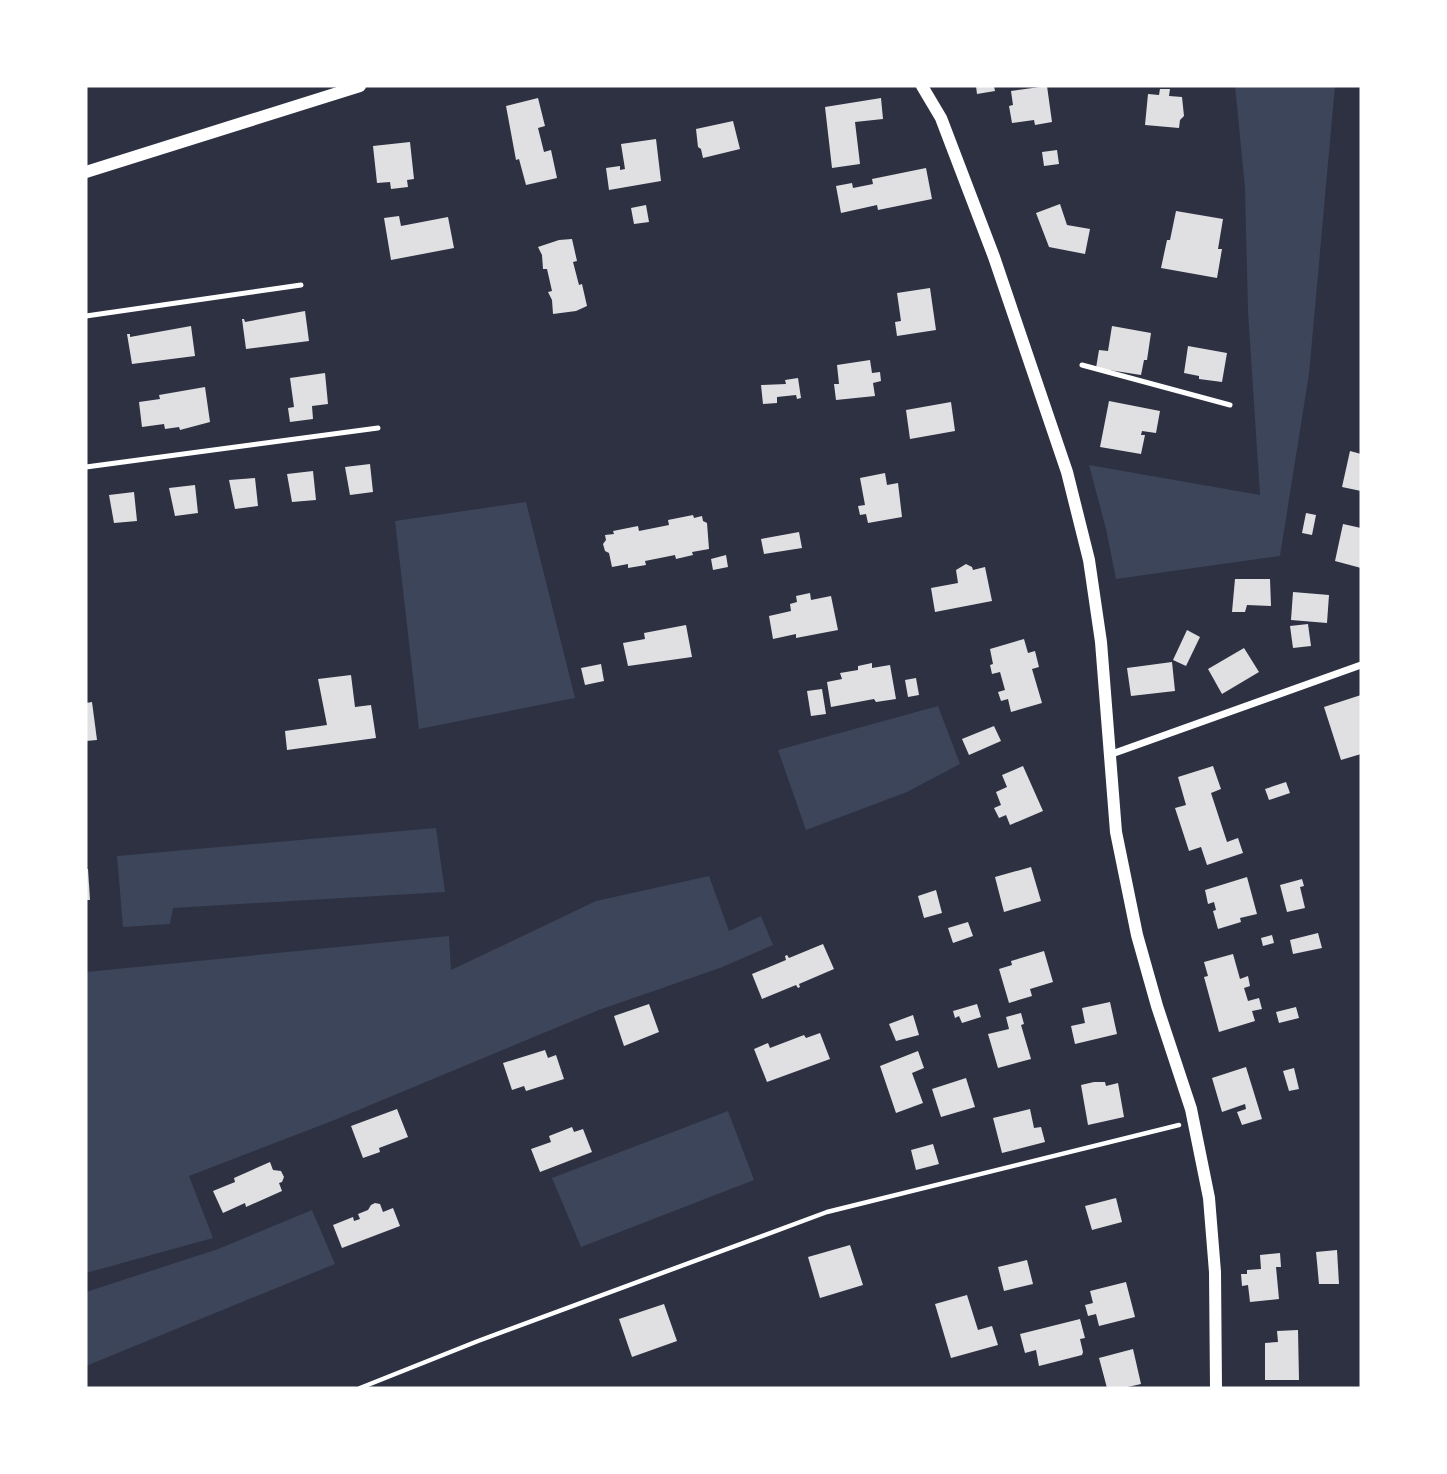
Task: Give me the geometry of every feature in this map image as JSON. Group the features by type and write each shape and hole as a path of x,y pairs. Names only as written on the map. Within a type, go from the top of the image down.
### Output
{"street":[{"path":"86,172 360,86"},
{"path":"922,86 941,118 994,257 1067,472 1089,560 1101,642 1116,832 1135,924 1157,1006 1194,1121 1211,1216 1215,1272 1216,1388"},
{"path":"1108,755 1361,665"}],"lane":[{"path":"86,316 301,285"},
{"path":"1082,365 1230,405"},
{"path":"86,467 378,428"}],"path":[{"path":"360,1388 491,1336 827,1212 1194,1121"}],"shaded area":[{"path":"1235,86 1335,86 1309,374 1280,556 1116,579 1089,465 1260,495 1248,312 1245,188"},
{"path":"526,502 575,698 419,729 395,521"},
{"path":"938,706 960,764 907,792 806,830 778,750"},
{"path":"436,828 445,892 173,908 170,924 123,927 117,856"},
{"path":"709,876 729,931 761,916 773,945 720,968 599,1010 332,1121 189,1176 213,1238 86,1273 86,972 449,936 451,970 596,901"},
{"path":"728,1111 754,1180 581,1247 552,1178"},
{"path":"312,1210 335,1264 86,1366 86,1292 218,1249"}],"building":[{"path":"976,86 994,86 995,91 977,94"},
{"path":"1047,86 1052,122 1035,125 1034,120 1012,123 1009,106 1013,105 1011,91"},
{"path":"1160,89 1170,89 1169,96 1182,97 1184,116 1180,120 1179,128 1145,125 1148,94 1159,95"},
{"path":"538,98 545,126 538,128 544,152 551,150 557,178 526,185 519,159 516,160 506,106"},
{"path":"881,98 883,119 855,122 860,164 832,168 825,107"},
{"path":"733,121 740,149 703,158 698,147 696,129"},
{"path":"656,139 661,181 609,190 606,168 620,166 620,170 625,169 621,144"},
{"path":"410,142 414,179 407,180 408,187 391,189 390,182 377,183 373,146"},
{"path":"1057,150 1059,164 1044,166 1042,152"},
{"path":"926,168 932,199 878,210 877,205 841,213 836,186 852,183 853,188 873,184 872,179"},
{"path":"1060,204 1067,225 1090,229 1085,254 1049,247 1036,213"},
{"path":"646,205 649,222 634,224 631,208"},
{"path":"1176,211 1223,219 1217,278 1161,268"},
{"path":"399,216 401,226 448,217 454,248 391,260 384,218"},
{"path":"572,239 577,261 573,262 587,306 576,311 553,314 552,300 548,292 552,291 538,247"},
{"path":"930,288 936,330 897,336 895,322 901,321 897,293"},
{"path":"305,311 309,341 246,349 242,319 245,322"},
{"path":"191,326 195,356 132,364 127,334 130,334 130,337"},
{"path":"1112,326 1151,333 1147,360 1144,360 1141,375 1096,368 1099,350 1108,351"},
{"path":"1188,346 1227,353 1222,382 1199,379 1199,376 1184,373"},
{"path":"870,360 872,373 880,372 881,381 873,383 875,396 836,400 834,384 839,384 837,365"},
{"path":"325,373 328,404 312,406 313,419 290,422 288,408 294,407 290,378"},
{"path":"798,378 801,398 797,399 796,395 777,397 777,403 763,404 761,385 786,384 785,380"},
{"path":"205,387 210,422 180,430 179,427 165,429 164,424 142,427 139,402 160,399 159,395"},
{"path":"1109,401 1160,411 1156,433 1142,431 1141,435 1145,435 1141,454 1100,447"},
{"path":"951,402 955,431 910,439 906,410"},
{"path":"1350,451 1361,454 1361,491 1342,487"},
{"path":"370,464 373,492 350,495 345,467"},
{"path":"313,471 316,500 292,502 287,474"},
{"path":"885,473 887,485 898,483 902,517 868,523 866,514 860,515 858,506 865,505 860,478"},
{"path":"255,478 258,506 235,509 229,480"},
{"path":"195,485 198,513 175,516 169,488"},
{"path":"134,492 137,521 114,523 109,495"},
{"path":"1306,513 1316,515 1312,535 1302,533"},
{"path":"693,515 694,518 702,516 707,523 709,549 676,559 675,555 645,561 646,565 612,567 609,553 605,551 603,544 605,535 638,526 639,531 669,525 668,520"},
{"path":"1343,524 1361,528 1361,568 1335,561"},
{"path":"799,532 802,548 764,554 761,539"},
{"path":"726,555 728,567 713,570 711,559"},
{"path":"966,564 973,570 985,567 992,601 935,612 931,588 958,583 956,570"},
{"path":"1235,579 1270,579 1271,606 1247,605 1245,612 1232,612"},
{"path":"1293,592 1329,595 1327,623 1291,620"},
{"path":"810,593 811,600 831,596 838,630 796,638 796,634 773,639 769,616 791,611 790,604 797,602 796,596"},
{"path":"1308,624 1311,646 1293,648 1290,626"},
{"path":"686,625 692,657 628,666 623,643 645,639 644,633"},
{"path":"1187,630 1200,637 1186,666 1173,660"},
{"path":"1024,639 1028,653 1035,651 1039,667 1032,669 1042,703 1011,712 1008,699 1001,701 998,692 1005,690 1000,672 992,674 990,649"},
{"path":"1244,648 1259,672 1222,694 1208,669"},
{"path":"1172,662 1175,691 1131,696 1127,668"},
{"path":"872,663 872,668 890,665 896,699 876,702 874,699 831,707 827,682 842,679 840,673 858,670 858,666"},
{"path":"601,664 604,681 585,685 581,668"},
{"path":"351,675 355,707 371,705 376,738 287,750 285,731 327,725 318,679"},
{"path":"916,678 919,695 908,697 905,680"},
{"path":"822,689 826,714 811,716 807,691"},
{"path":"1361,695 1361,754 1341,760 1324,707"},
{"path":"92,702 97,740 86,741 86,703"},
{"path":"994,726 1001,741 969,755 962,739"},
{"path":"1023,766 1043,811 1010,825 1006,815 999,818 994,808 1001,805 996,792 1007,787 1002,775"},
{"path":"1213,766 1221,789 1211,793 1227,842 1238,838 1243,853 1207,865 1201,847 1189,851 1175,808 1186,805 1178,777"},
{"path":"1286,782 1290,793 1269,800 1265,789"},
{"path":"1031,867 1041,901 1004,912 995,877"},
{"path":"88,869 90,900 86,900"},
{"path":"1247,877 1257,914 1240,918 1241,922 1218,929 1213,911 1216,910 1214,902 1208,904 1205,890"},
{"path":"1302,879 1304,886 1300,887 1305,908 1287,912 1280,885"},
{"path":"936,890 942,913 924,918 918,896"},
{"path":"968,922 973,936 953,943 948,928"},
{"path":"1318,933 1322,948 1293,954 1290,940"},
{"path":"1272,935 1274,943 1263,946 1261,938"},
{"path":"823,944 834,969 799,984 798,988 796,985 762,999 752,974 786,960 787,955 789,958"},
{"path":"1044,951 1053,982 1030,989 1032,996 1009,1003 999,969 1012,965 1011,961"},
{"path":"1233,954 1240,979 1248,976 1250,986 1244,988 1248,1001 1259,998 1262,1009 1252,1011 1255,1021 1219,1032 1204,977 1208,976 1204,962"},
{"path":"1110,1002 1117,1034 1075,1044 1071,1026 1085,1023 1082,1008"},
{"path":"649,1004 659,1032 624,1046 614,1016"},
{"path":"977,1004 981,1017 962,1023 959,1016 955,1018 953,1011"},
{"path":"1296,1007 1299,1018 1279,1023 1276,1012"},
{"path":"1021,1013 1024,1024 1021,1025 1031,1059 998,1068 988,1034 1009,1029 1006,1017"},
{"path":"913,1015 919,1035 896,1041 889,1024"},
{"path":"820,1033 830,1059 767,1082 754,1049 768,1043 770,1048 804,1035 806,1038"},
{"path":"545,1050 548,1058 556,1055 564,1079 526,1091 524,1086 512,1090 503,1063"},
{"path":"918,1051 924,1068 912,1073 923,1103 896,1113 880,1066"},
{"path":"1246,1067 1262,1119 1242,1125 1237,1112 1246,1109 1245,1104 1222,1112 1212,1078"},
{"path":"1294,1068 1299,1089 1289,1091 1283,1071"},
{"path":"966,1078 975,1107 941,1117 932,1089"},
{"path":"1105,1082 1106,1086 1118,1083 1124,1117 1088,1125 1081,1085"},
{"path":"397,1109 408,1137 379,1148 380,1152 363,1158 351,1126"},
{"path":"1030,1109 1034,1128 1041,1127 1045,1142 1002,1153 993,1118"},
{"path":"572,1127 574,1132 583,1129 592,1152 540,1172 531,1149 551,1142 549,1136"},
{"path":"933,1144 939,1164 916,1170 911,1150"},
{"path":"270,1162 273,1170 281,1171 284,1177 279,1183 282,1191 246,1207 245,1203 223,1213 213,1191"},
{"path":"1116,1198 1122,1222 1092,1230 1085,1206"},
{"path":"375,1203 380,1204 383,1212 393,1208 400,1226 342,1248 333,1225 353,1217 354,1221 360,1219 358,1214"},
{"path":"850,1245 863,1285 820,1298 808,1257"},
{"path":"1337,1250 1339,1284 1319,1284 1316,1252"},
{"path":"1280,1253 1281,1267 1276,1267 1279,1299 1250,1302 1248,1285 1242,1286 1241,1274 1247,1274 1247,1270 1261,1269 1260,1255"},
{"path":"1027,1260 1033,1284 1004,1291 998,1267"},
{"path":"1126,1282 1135,1317 1099,1326 1096,1314 1088,1316 1085,1305 1093,1303 1090,1291"},
{"path":"967,1295 978,1330 992,1326 998,1345 951,1358 935,1304"},
{"path":"664,1304 677,1341 632,1357 619,1319"},
{"path":"1080,1319 1085,1338 1080,1339 1082,1355 1039,1366 1036,1350 1025,1353 1020,1334"},
{"path":"1298,1330 1299,1380 1265,1380 1265,1343 1278,1342 1277,1331"},
{"path":"1133,1349 1141,1384 1107,1388 1099,1358"}]}
